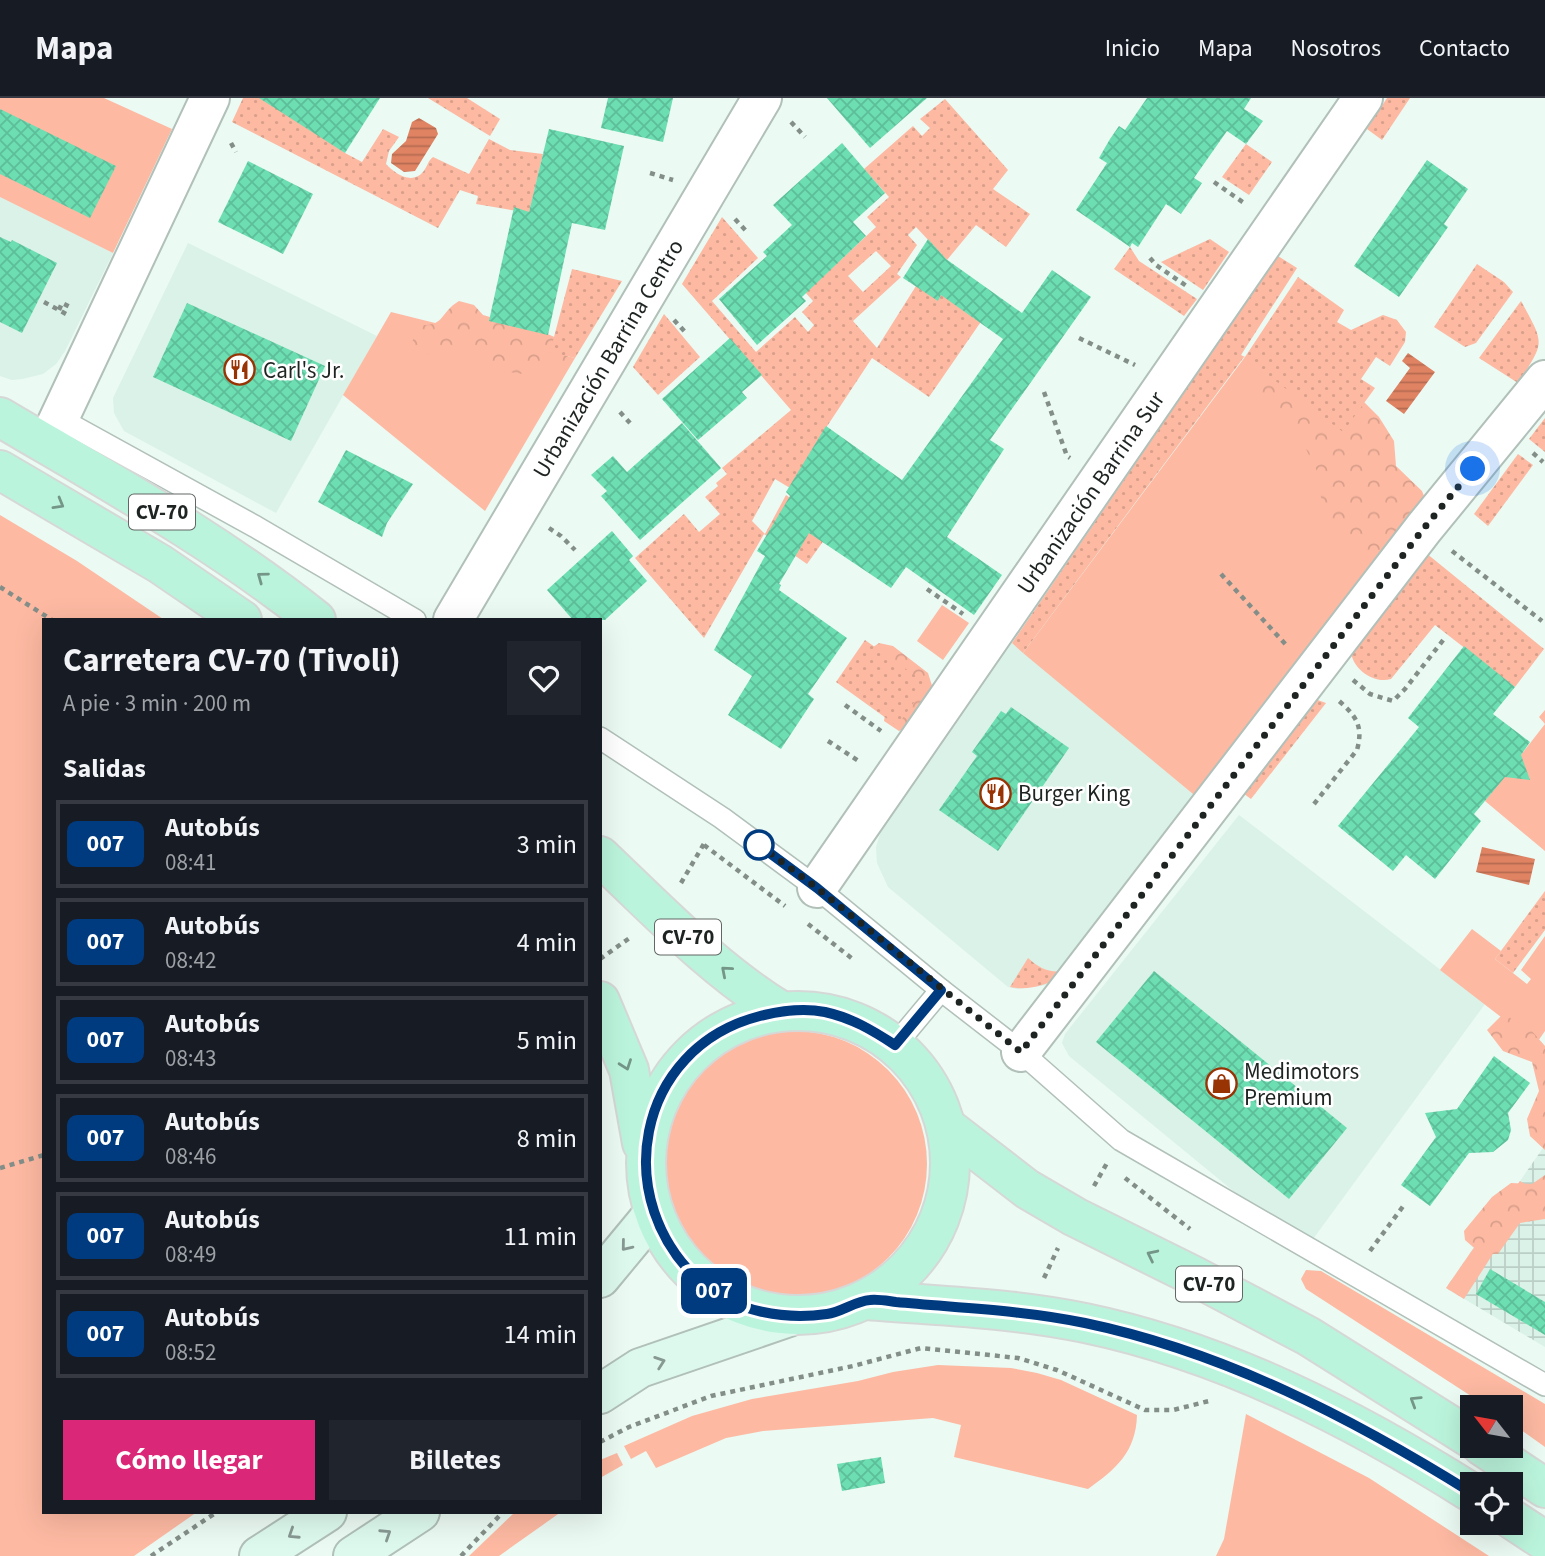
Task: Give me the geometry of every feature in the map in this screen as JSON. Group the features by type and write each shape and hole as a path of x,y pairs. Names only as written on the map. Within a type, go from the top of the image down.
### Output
{"main road":[{"name":"CV-70","path":"0,417 54,432 198,535 264,578 314,618"},
{"name":"CV-70","path":"0,470 160,564 239,618"},
{"name":"CV-70","path":"602,858 750,992 781,1011"},
{"name":"CV-70","path":"602,1006 629,1070 645,1155 646,1185 653,1213 673,1254 705,1286 745,1308 789,1317 830,1314 868,1300 909,1269 937,1227 951,1178 948,1128 928,1082 895,1045 861,1023 822,1011 781,1011 739,1021 703,1044 673,1075 653,1113 645,1155"},
{"name":"CV-70","path":"948,1128 1027,1189 1075,1217 1308,1336 1460,1431"},
{"path":"602,1277 653,1213"},
{"name":"CV-70","path":"868,1300 1043,1316 1084,1323 1188,1350 1239,1370 1352,1423 1460,1486"},
{"path":"602,1393 640,1368 789,1317"},
{"path":"1500,1458 1545,1488"},
{"path":"260,1556 324,1514"},
{"path":"353,1556 417,1514"},
{"path":"1523,1527 1545,1541"}],"street":[{"path":"54,432 210,98"},
{"name":"Urbanización Barrina Centro","path":"454,618 762,98"},
{"name":"Urbanización Barrina Sur","path":"817,888 1363,98"},
{"path":"1021,1052 1424,528 1545,380"}],"lane":[{"path":"54,432 226,510 412,618"},
{"path":"602,739 722,818 817,888 1021,1052 1121,1140 1545,1385"},
{"path":"895,1045 941,990"}],"path":[{"path":"1150,258 1217,309"},
{"path":"44,302 73,317"},
{"path":"1079,338 1166,383"},
{"path":"1044,392 1067,456 1100,479"},
{"path":"1424,528 1542,621"},
{"path":"1221,574 1316,669 1356,717 1360,740 1357,750 1314,804"},
{"path":"0,587 49,618"},
{"path":"1316,669 1370,694 1393,701 1444,639"},
{"path":"845,705 911,752"},
{"path":"0,1168 42,1156"},
{"path":"1353,1274 1405,1205"},
{"path":"602,1440 711,1396 853,1366 921,1348 1018,1359 1057,1370 1145,1410 1173,1410 1206,1401"},
{"path":"151,1556 214,1514"},
{"path":"461,1556 501,1514"}],"shaded area":[{"path":"419,118 436,128 438,134 415,171 404,172 391,163 392,154 406,141 412,122"},
{"path":"0,197 113,253 56,364 43,374 12,380 0,376"},
{"path":"188,243 377,336 276,513 124,431 114,413 113,398"},
{"path":"1408,353 1435,372 1404,414 1386,401 1410,368 1402,361"},
{"path":"1012,643 1199,799 1063,976 1047,985 1017,989 1008,987 888,887 877,863 876,847 880,834"},
{"path":"1239,815 1485,1004 1305,1250 1069,1056 1062,1043 1065,1034"},
{"path":"1482,847 1535,859 1529,885 1476,872"},
{"path":"1545,1145 1545,1347 1446,1288"}],"green space":[{"path":"0,98 104,98 172,129 113,253 0,197"},
{"path":"243,98 275,98 345,153 362,162 383,129 399,137 389,151 386,164 409,178 419,176 433,157 469,174 489,139 510,150 543,154 529,213 476,204 478,196 460,190 438,228 232,122"},
{"path":"428,98 467,98 500,119 490,136"},
{"path":"1387,98 1410,98 1382,140 1367,129"},
{"path":"945,99 1008,170 993,189 1030,214 1006,247 976,225 947,260 916,227 908,235 917,245 897,274 901,277 853,321 877,348 916,286 938,300 949,282 989,310 929,397 872,358 790,488 775,479 752,521 765,534 786,495 803,507 867,480 807,564 764,534 704,638 635,558 684,514 699,532 720,514 705,497 727,474 722,468 791,410 682,284 722,217 758,258 712,301 756,352 795,317 808,332 814,325 802,312 813,301 797,283 818,281 876,227 867,217 889,197 864,169 913,126 922,136 930,128 920,119","holes":["876,251 891,266 863,292 848,276"]},
{"path":"1246,144 1272,162 1249,195 1222,177"},
{"path":"1210,239 1229,252 1203,290 1161,262"},
{"path":"1130,247 1139,261 1197,299 1184,316 1114,269"},
{"path":"1278,256 1297,268 1241,355 1245,357 1298,277 1344,310 1337,322 1351,330 1383,315 1397,320 1406,332 1405,342 1390,366 1376,357 1361,379 1375,388 1343,432 1244,357 1023,653 1012,643"},
{"path":"1477,264 1504,282 1513,292 1476,343 1465,347 1434,327"},
{"path":"572,269 622,281 575,358 550,352"},
{"path":"459,301 474,305 483,315 559,339 570,349 567,360 547,370 520,374 500,368 466,350 445,350 424,355 412,342 420,325 438,321"},
{"path":"1521,301 1538,335 1539,343 1533,359 1518,383 1479,358"},
{"path":"391,312 575,358 485,511 343,395"},
{"path":"664,314 700,357 658,395 633,367"},
{"path":"1245,357 1366,449 1403,532 1199,799 1023,653"},
{"path":"1287,368 1347,385 1379,417 1394,441 1396,466 1422,491 1430,511 1398,552 1373,555 1353,548 1330,524 1321,498 1318,473 1305,447 1255,402 1262,381"},
{"path":"1545,418 1545,452 1529,439"},
{"path":"1518,454 1533,465 1488,526 1474,514"},
{"path":"0,515 77,561 162,618 42,618 42,1514 194,1514 134,1556 0,1556"},
{"path":"1426,553 1544,649 1515,687 1435,625 1391,679 1372,677 1356,665 1351,653"},
{"path":"942,605 969,623 943,660 917,641"},
{"path":"865,640 927,684 897,726 836,682"},
{"path":"879,643 893,646 928,673 935,695 918,722 899,731 884,721 887,702 869,650"},
{"path":"1315,699 1326,703 1251,799 1240,791"},
{"path":"1545,710 1545,724 1539,717"},
{"path":"1545,724 1545,851 1485,801"},
{"path":"1545,891 1545,930 1513,973 1495,959"},
{"path":"1472,929 1501,951 1495,959 1527,984 1531,979 1521,970 1545,936 1545,1031 1536,1044 1440,970"},
{"path":"1028,958 1044,969 1063,971 1063,976 1037,986 1010,987"},
{"path":"1503,1014 1530,1029 1545,1046 1545,1150 1530,1136 1527,1119 1539,1091 1532,1062 1503,1051 1487,1030"},
{"path":"794,1031 820,1033 845,1041 868,1053 888,1070 905,1090 917,1113 925,1138 925,1190 917,1215 905,1238 888,1258 868,1275 845,1287 820,1295 794,1297 768,1295 743,1287 720,1275 700,1258 683,1238 671,1215 663,1190 661,1164 663,1138 671,1113 683,1090 700,1070 720,1053 743,1041 768,1033"},
{"path":"1545,1175 1545,1219 1520,1223 1498,1254 1480,1253 1465,1240 1464,1231 1492,1197 1511,1183 1532,1184"},
{"path":"1520,1181 1534,1190 1464,1299 1446,1288"},
{"path":"1306,1270 1321,1271 1545,1404 1545,1447 1523,1431 1523,1395 1469,1395 1306,1289 1301,1279"},
{"path":"938,1365 1011,1368 1061,1380 1137,1415 1133,1439 1116,1467 1088,1489 954,1457 961,1425 933,1418 763,1431 726,1438 656,1468 646,1451 631,1459 624,1446 692,1416 752,1399"},
{"path":"1246,1414 1369,1478 1489,1556 1216,1556 1224,1539"},
{"path":"617,1453 623,1465 602,1477 602,1459"},
{"path":"513,1514 558,1514 499,1556 469,1556"}],"building":[{"path":"259,98 380,98 345,153"},
{"path":"608,98 673,98 663,142 601,128"},
{"path":"827,98 927,98 870,148"},
{"path":"1147,98 1251,98 1244,109 1263,121 1246,144 1227,131 1194,178 1202,183 1181,214 1166,204 1138,247 1132,243 1130,247 1076,210 1107,163 1099,158 1110,139 1119,126 1125,130"},
{"path":"0,109 116,166 90,218 0,174"},
{"path":"549,129 624,146 605,230 572,223 548,335 489,321 514,207 529,212"},
{"path":"842,143 885,193 853,222 866,236 802,297 806,301 757,345 719,299 767,256 763,252 792,225 773,205"},
{"path":"1427,160 1468,189 1444,224 1448,227 1399,297 1354,266"},
{"path":"248,161 313,194 283,254 218,222"},
{"path":"0,237 11,242 12,240 57,263 22,333 0,322"},
{"path":"928,239 946,259 1022,313 1052,270 1091,297 990,440 1004,449 947,537 1002,575 974,615 906,567 891,588 809,533 779,584 779,590 847,638 808,694 814,699 781,749 728,715 752,676 714,650 765,556 757,551 790,496 786,492 826,426 902,480 1003,339 941,295 938,301 903,278"},
{"name":"Carl's Jr.","path":"187,303 325,366 291,441 153,377"},
{"path":"730,338 762,375 742,392 747,398 698,440 662,399"},
{"path":"682,423 721,468 640,540 601,496 607,491 591,475 613,456 627,472"},
{"path":"346,450 413,484 387,523 382,537 318,502"},
{"path":"612,531 633,556 629,560 647,581 605,620 571,618 547,590"},
{"path":"1464,646 1515,687 1493,714 1530,742 1521,755 1530,780 1505,777 1474,814 1481,821 1435,879 1406,855 1393,871 1338,826 1419,727 1408,718"},
{"name":"Burger King","path":"1011,707 1069,748 998,851 939,810 977,756 972,752 1001,711 1006,714"},
{"name":"Medimotors Premium","path":"1154,971 1347,1128 1289,1199 1096,1042"},
{"path":"1494,1056 1530,1083 1508,1113 1511,1130 1508,1140 1493,1152 1469,1153 1430,1206 1401,1185 1436,1137 1425,1113 1457,1109"},
{"path":"1490,1269 1545,1302 1545,1335 1476,1294"},
{"path":"881,1457 885,1483 842,1491 837,1464"}],"bus line":[{"name":"007","path":"755,842 817,888 941,990 895,1045 861,1023 822,1011 781,1011 739,1021 703,1044 673,1075 653,1113 645,1155 646,1185 653,1213 673,1254 705,1286 745,1308 789,1317 830,1314 868,1300 1030,1314 1084,1323 1141,1337 1188,1350 1239,1370 1352,1423 1460,1486"}],"place":[{"name":"Carl's Jr.","path":"240,370"},
{"name":"Burger King","path":"995,793"},
{"name":"Medimotors Premium","path":"1221,1084"}],"route":[{"path":"759,845 755,842 817,888 1021,1052 1424,528 1473,469"}]}
